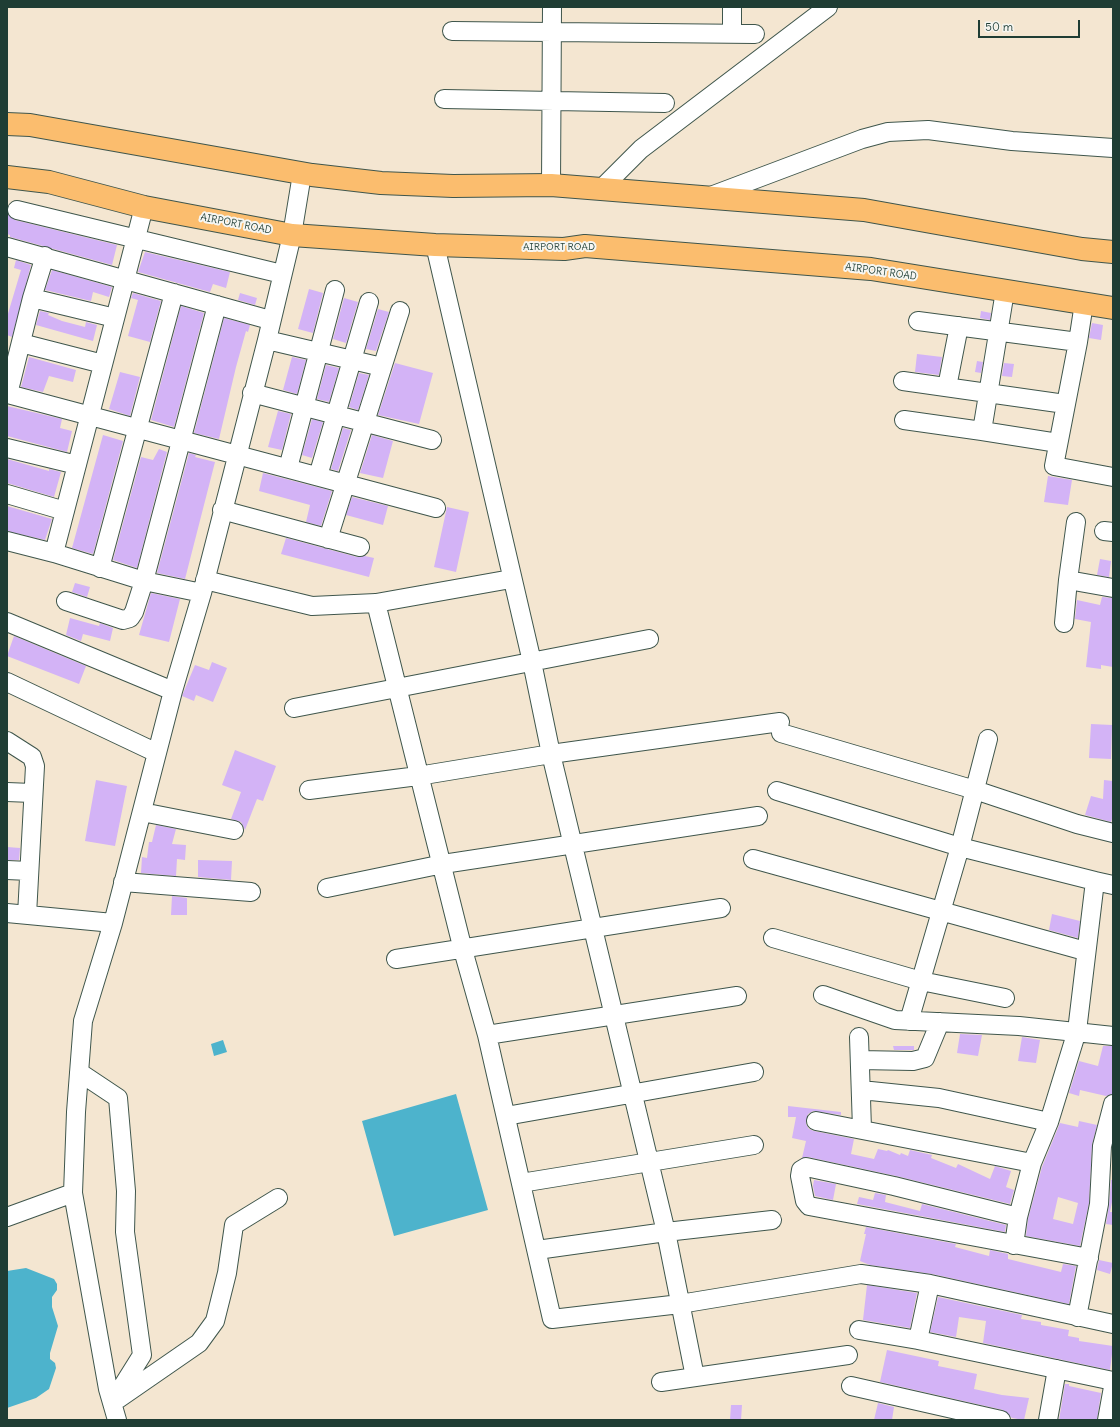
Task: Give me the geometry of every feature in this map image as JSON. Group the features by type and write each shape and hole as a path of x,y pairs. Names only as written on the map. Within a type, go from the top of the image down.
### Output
{"main road":[{"path":"7,124 30,125 302,174 381,183 453,186 551,185 870,211 1082,249 1113,252"},
{"name":"AIRPORT ROAD","path":"7,177 49,182 144,207 292,235 435,245 564,249 584,246 871,269 1113,308"}],"street":[{"path":"551,185 552,7"},
{"path":"732,7 732,34"},
{"path":"601,190 641,149 828,7"},
{"path":"452,31 755,34"},
{"path":"444,99 665,103"},
{"path":"706,198 862,139 888,132 928,130 1012,141 1113,148"},
{"path":"115,1412 73,1193 83,1021 113,923 173,691 204,586 222,510 267,340 270,320 292,235 302,174"},
{"path":"54,554 144,207"},
{"path":"17,210 282,274"},
{"path":"435,245 511,579 532,662 551,754 574,844 631,1094 666,1232 695,1378"},
{"path":"7,247 45,256 270,320"},
{"path":"45,256 32,298 8,394 436,508"},
{"path":"288,468 335,290"},
{"path":"982,431 1005,291"},
{"path":"100,568 174,293"},
{"path":"32,298 115,318"},
{"path":"318,476 369,302"},
{"path":"1084,303 1054,466 1113,477"},
{"path":"66,602 123,620 130,618 134,612 144,581 217,305"},
{"path":"328,539 400,311"},
{"path":"918,321 1078,342"},
{"path":"947,387 959,326"},
{"path":"267,340 382,367"},
{"path":"21,343 103,364"},
{"path":"903,381 1065,404"},
{"path":"252,394 432,440"},
{"path":"904,420 1058,443"},
{"path":"7,448 77,465"},
{"path":"7,494 65,511"},
{"path":"222,510 360,547"},
{"path":"1064,623 1076,522"},
{"path":"7,541 144,581 204,586 312,606 376,603 511,579"},
{"path":"1068,580 1113,588"},
{"path":"376,603 418,776 442,864 462,950 487,1035 552,1319 680,1304 861,1274 930,1284 1113,1324"},
{"path":"7,622 173,691"},
{"path":"294,708 649,639"},
{"path":"7,682 158,752"},
{"path":"309,790 418,776 551,754 781,727 1077,824 1113,833"},
{"path":"909,1021 942,912 988,739"},
{"path":"7,742 32,757 35,766 32,793 27,915"},
{"path":"7,792 32,793"},
{"path":"777,792 960,847 1113,885"},
{"path":"142,812 234,830"},
{"path":"327,888 442,864 758,816"},
{"path":"753,859 1085,951"},
{"path":"7,870 29,872"},
{"path":"1014,1245 1018,1217 1032,1163 1049,1122 1077,1031 1085,951 1095,881"},
{"path":"123,882 251,892"},
{"path":"396,959 462,950 721,908"},
{"path":"7,913 113,923"},
{"path":"773,938 921,981 1004,998"},
{"path":"823,994 884,1017 909,1021 1019,1026 1113,1036"},
{"path":"487,1035 737,996"},
{"path":"860,1060 914,1061 925,1058 940,1022"},
{"path":"859,1037 862,1129"},
{"path":"79,1072 118,1098 126,1190 125,1232 142,1355 115,1412"},
{"path":"506,1116 754,1072"},
{"path":"861,1090 939,1098 1049,1122"},
{"path":"1077,1317 1099,1204 1102,1146 1113,1104"},
{"path":"816,1121 1032,1163"},
{"path":"521,1183 754,1145"},
{"path":"1018,1217 894,1186 806,1167 801,1170 800,1176 805,1201 809,1206 1089,1258"},
{"path":"7,1217 73,1193"},
{"path":"115,1412 199,1343 215,1321 227,1273 234,1225 278,1198"},
{"path":"537,1250 666,1232 772,1220"},
{"path":"918,1340 930,1284"},
{"path":"859,1330 918,1340 1113,1381"},
{"path":"661,1382 848,1355"},
{"path":"1048,1420 1057,1369"},
{"path":"851,1386 1001,1420"},
{"path":"1107,1420 1113,1387"}],"water":[{"path":"223,1040 227,1052 214,1056 211,1044"},
{"path":"456,1094 488,1210 394,1236 362,1121"},
{"path":"26,1268 54,1279 57,1284 57,1290 52,1297 52,1307 58,1326 50,1353 50,1359 55,1363 56,1368 49,1389 36,1398 7,1408 7,1271"}],"building":[{"path":"7,213 15,220 117,245 112,265 10,237 10,235 7,234"},
{"path":"145,252 230,272 226,288 213,284 210,292 138,272"},
{"path":"16,260 31,265 12,337 7,335 7,317 21,270 14,268"},
{"path":"52,270 112,287 109,297 93,292 91,301 45,290"},
{"path":"309,289 323,293 313,333 298,329"},
{"path":"133,293 161,301 150,342 128,336 138,300 131,298"},
{"path":"240,293 257,298 255,305 238,300"},
{"path":"344,298 358,302 346,343 333,339"},
{"path":"181,306 204,313 174,427 151,420"},
{"path":"378,309 389,312 376,351 366,349"},
{"path":"40,311 49,313 48,315 62,321 85,327 86,322 97,325 93,341 36,325"},
{"path":"981,311 991,313 990,320 980,318"},
{"path":"224,318 250,325 248,332 246,331 236,367 219,439 194,433"},
{"path":"1092,323 1103,325 1101,340 1089,338"},
{"path":"917,354 942,357 939,375 915,372"},
{"path":"29,357 76,370 73,382 49,376 43,392 21,387"},
{"path":"292,357 306,360 297,394 283,390"},
{"path":"977,361 983,362 981,373 975,372"},
{"path":"395,363 433,373 419,424 378,415"},
{"path":"1004,363 1014,364 1012,377 1002,376"},
{"path":"326,365 339,368 329,402 317,399"},
{"path":"120,372 140,377 130,416 109,409"},
{"path":"359,373 369,375 358,410 349,407"},
{"path":"7,406 62,419 60,428 72,431 67,452 7,436"},
{"path":"278,411 291,414 282,450 268,447"},
{"path":"312,419 323,422 312,458 302,455"},
{"path":"343,428 351,430 338,471 331,469"},
{"path":"103,435 123,441 93,554 72,548"},
{"path":"372,435 393,441 383,478 360,473"},
{"path":"159,449 167,452 137,568 113,560 141,457 153,460"},
{"path":"189,453 196,455 195,457 215,462 185,579 157,573"},
{"path":"7,459 49,471 49,469 61,472 54,497 7,483"},
{"path":"263,473 332,491 321,526 306,522 310,505 259,491"},
{"path":"1048,476 1072,480 1068,505 1044,502"},
{"path":"352,497 388,506 383,525 346,515"},
{"path":"7,506 52,519 45,540 7,531"},
{"path":"447,507 469,512 456,572 434,567"},
{"path":"286,538 357,557 365,556 374,558 369,577 281,554"},
{"path":"1100,559 1111,561 1109,577 1097,575"},
{"path":"75,583 90,587 87,597 72,592"},
{"path":"151,593 180,599 169,642 139,635"},
{"path":"1102,597 1113,598 1113,667 1101,665 1101,669 1086,667 1091,622 1075,619 1077,600 1100,605"},
{"path":"70,618 99,626 100,623 113,628 110,641 83,634 81,641 66,635"},
{"path":"14,636 86,666 79,684 7,656"},
{"path":"212,662 227,668 213,702 196,695 194,701 182,696 195,665 209,670"},
{"path":"1091,724 1112,725 1111,759 1089,758"},
{"path":"235,750 276,766 263,801 257,799 245,830 241,822 231,819 241,792 222,785"},
{"path":"96,780 127,786 115,846 85,841"},
{"path":"1104,780 1113,781 1113,816 1111,822 1085,815 1091,796 1103,799"},
{"path":"156,825 176,829 172,844 186,845 185,860 177,859 176,876 141,873 142,857 147,858 149,842 152,842"},
{"path":"7,847 20,848 19,860 7,860"},
{"path":"198,860 232,861 231,880 198,877"},
{"path":"172,896 187,898 187,915 171,915"},
{"path":"1052,914 1080,921 1078,938 1049,930"},
{"path":"960,1034 982,1035 978,1056 957,1053"},
{"path":"1022,1037 1040,1040 1036,1063 1018,1061"},
{"path":"893,1046 914,1046 914,1050 894,1050"},
{"path":"1103,1046 1113,1046 1113,1094 1106,1096 1080,1090 1079,1096 1069,1093 1079,1061 1098,1066"},
{"path":"788,1106 841,1112 841,1115 813,1111 808,1114 806,1124 809,1129 814,1131 854,1139 851,1154 874,1159 878,1149 888,1150 900,1155 901,1153 908,1156 910,1150 932,1155 931,1158 956,1168 958,1164 990,1179 995,1166 1011,1171 1006,1187 1014,1190 1010,1204 896,1176 808,1157 802,1158 806,1141 792,1138 796,1117 788,1117"},
{"path":"1079,1121 1097,1125 1092,1145 1089,1203 1080,1246 1026,1236 1028,1219 1042,1167 1060,1123 1078,1127","holes":["1058,1197 1078,1203 1073,1224 1053,1219"]},
{"path":"814,1180 836,1184 833,1200 815,1196 813,1186"},
{"path":"1111,1180 1113,1180 1113,1197 1110,1212 1113,1212 1113,1225 1106,1224"},
{"path":"875,1193 886,1195 885,1202 920,1211 922,1204 1006,1225 1005,1232 857,1204 859,1197 873,1200"},
{"path":"866,1227 956,1244 955,1247 989,1256 990,1250 1008,1254 1008,1259 1061,1272 1063,1264 1076,1266 1069,1304 932,1274 870,1265 860,1261 866,1234 864,1234"},
{"path":"1099,1260 1113,1263 1110,1274 1097,1270"},
{"path":"867,1285 917,1293 910,1328 863,1320"},
{"path":"938,1297 1022,1315 1021,1319 1041,1322 1041,1325 1069,1330 1068,1336 1079,1338 1079,1341 1113,1346 1110,1370 983,1343 986,1321 959,1317 956,1337 930,1332"},
{"path":"887,1350 939,1361 938,1366 977,1374 974,1389 1002,1395 1029,1398 1024,1420 1012,1418 1003,1410 880,1382"},
{"path":"1065,1384 1101,1393 1097,1420 1059,1420"},
{"path":"878,1403 894,1407 892,1420 874,1420"},
{"path":"731,1405 742,1405 741,1420 730,1420"}]}
